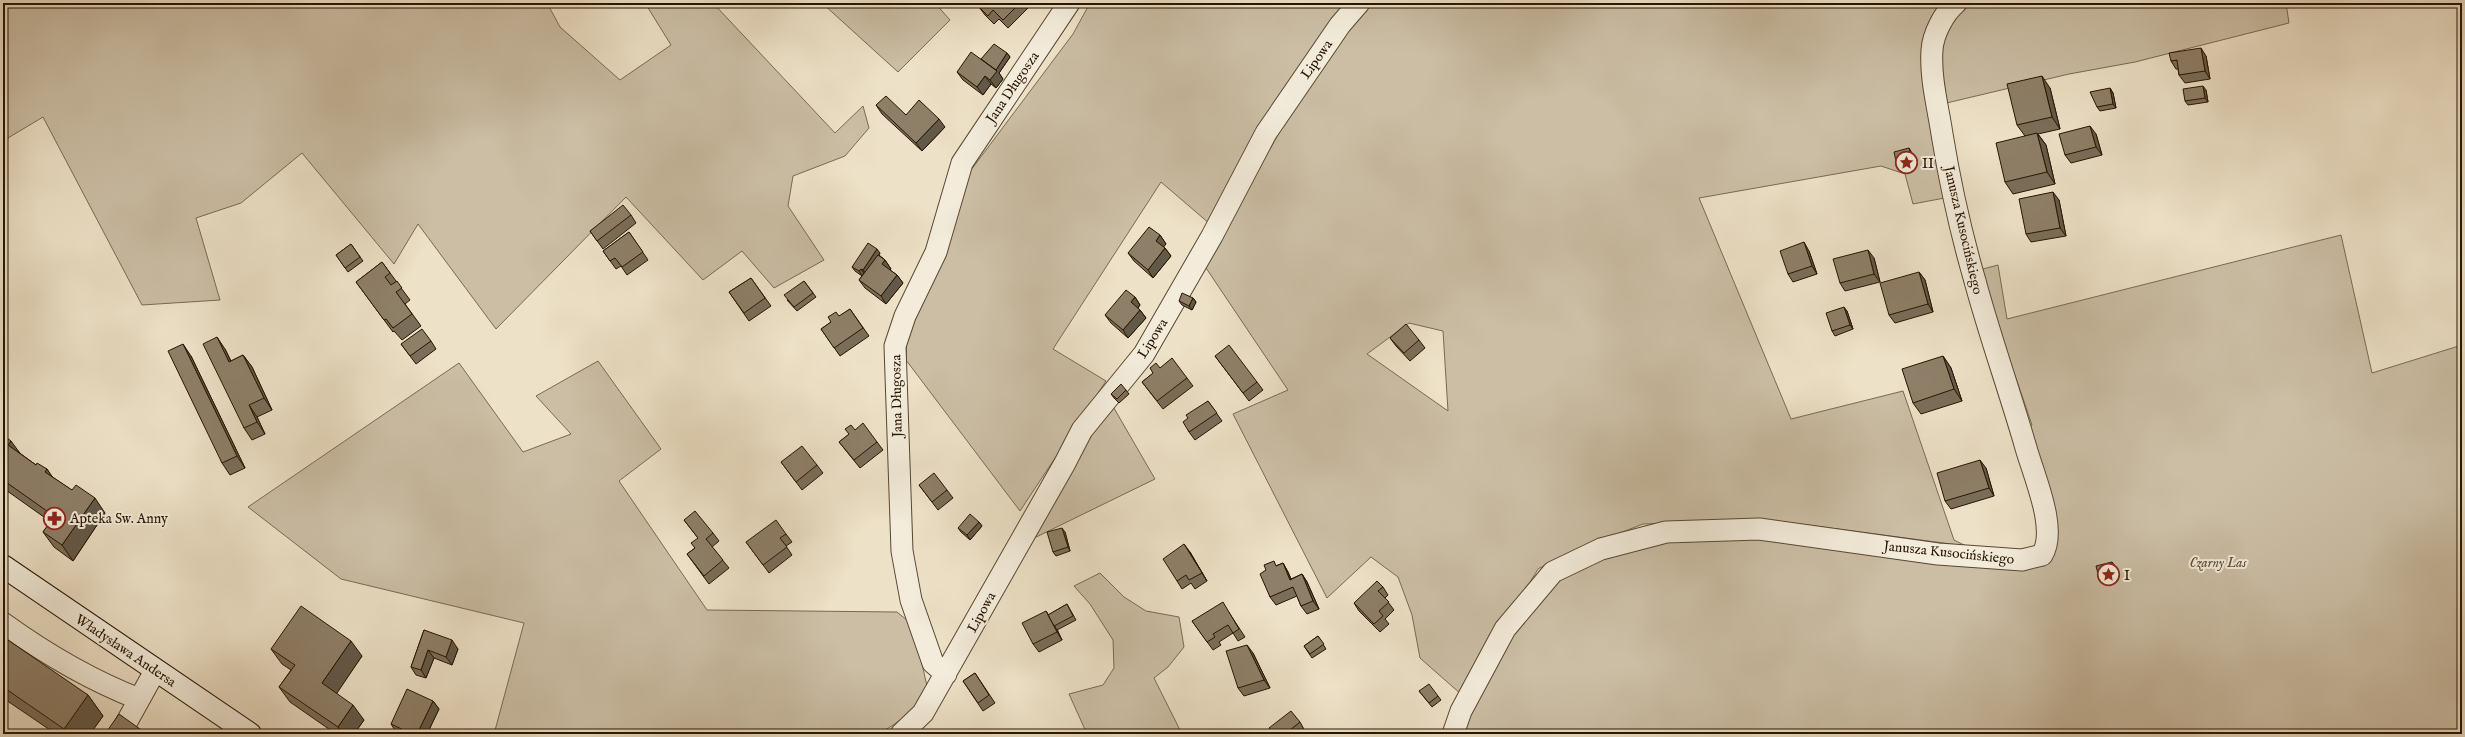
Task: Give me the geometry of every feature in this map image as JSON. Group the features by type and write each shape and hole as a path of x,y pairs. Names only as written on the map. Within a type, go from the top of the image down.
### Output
{"main road":[{"name":"Władysława Andersa","path":"3,566 250,734"}],"street":[{"name":"Jana Długosza","path":"946,674 933,663 911,600 902,550 895,346 904,316 936,252 962,163 1069,3"},
{"name":"Lipowa","path":"946,674 1082,430 1144,354 1212,236 1266,133 1340,25 1359,3"},
{"name":"Janusza Kusocińskiego","path":"1453,734 1461,711 1505,629 1553,572 1601,549 1666,532 1759,529 1938,554 2022,560 2042,555 2048,542 2046,519 2010,389 1975,282 1949,169 1936,96 1932,64 1933,44 1937,29 1956,3"},
{"path":"3,623 49,656 112,688 139,699"},
{"path":"120,734 155,670"},
{"path":"901,734 923,714 946,674"}],"green space":[{"path":"3,3 547,3 560,27 620,80 671,45 645,3 713,3 835,133 863,106 869,128 845,156 793,176 788,206 824,260 774,288 742,251 703,280 626,197 496,329 418,224 394,264 302,153 241,203 196,218 220,300 142,305 43,117 3,141"},
{"path":"822,3 935,3 950,20 898,72"},
{"path":"1090,3 2286,3 2289,23 2135,62 2069,74 1938,105 1955,196 1913,204 1905,174 1881,166 1699,198 1791,419 1903,391 1954,540 1966,546 1770,520 1643,524 1566,554 1538,569 1462,695 1420,658 1412,615 1398,577 1371,557 1327,598 1233,414 1288,390 1204,265 1300,96 1210,224 1161,182 1053,349 1106,381 1020,511 906,360 907,332 968,174 1073,34","holes":["1409,323 1443,331 1448,411 1367,354"]},
{"name":"Czarny Las","path":"2341,235 2372,373 2462,345 2462,734 1454,734 1463,713 1554,573 1601,549 1759,529 2022,560 2048,542 2021,430 2032,425 1979,270 1998,265 2007,319"},
{"path":"598,361 661,449 619,481 707,610 897,612 913,625 927,686 918,709 879,734 494,734 524,623 341,579 248,507 459,363 523,452 571,434 536,396"},
{"path":"1111,403 1155,479 1028,541"},
{"path":"1100,573 1124,597 1146,611 1179,617 1184,647 1168,667 1154,678 1182,734 1087,734 1069,694 1103,685 1114,668 1113,640 1090,604 1074,586"}],"building":[{"path":"983,3 1020,3 1003,20 993,10 988,16 979,7"},
{"path":"994,44 1007,53 996,70 981,59"},
{"path":"2201,48 2205,71 2179,75 2177,60 2171,61 2169,53"},
{"path":"971,52 997,71 990,80 985,76 977,87 957,72"},
{"path":"2042,76 2052,117 2017,125 2007,84"},
{"path":"2203,86 2205,98 2185,101 2183,89"},
{"path":"2110,88 2113,104 2097,107 2090,92"},
{"path":"886,96 906,115 919,100 939,119 916,143 876,105"},
{"path":"2090,126 2096,147 2065,155 2059,134"},
{"path":"2037,133 2047,172 2005,182 1996,143"},
{"path":"1909,148 1912,161 1897,165 1894,152"},
{"path":"2053,192 2060,228 2026,234 2019,199"},
{"path":"623,205 631,215 597,241 590,231"},
{"path":"1149,227 1160,235 1156,241 1165,248 1148,270 1128,253"},
{"path":"629,232 643,252 622,267 615,258 610,261 603,251"},
{"path":"1804,242 1812,266 1788,274 1780,251"},
{"path":"868,243 877,249 863,270 861,269 859,271 852,267"},
{"path":"351,244 360,257 345,268 336,255"},
{"path":"1868,250 1874,274 1840,283 1833,259"},
{"path":"878,255 885,260 882,264 897,275 881,296 859,280"},
{"path":"382,262 390,273 385,277 391,285 397,281 402,288 396,292 412,314 393,328 386,319 384,320 356,282"},
{"path":"1919,272 1928,304 1889,315 1880,283"},
{"path":"751,278 765,298 744,313 729,292"},
{"path":"804,281 813,293 794,307 784,295"},
{"path":"1126,290 1135,297 1131,302 1140,310 1123,330 1105,315"},
{"path":"1182,293 1193,298 1189,306 1179,301"},
{"path":"1844,307 1850,325 1832,331 1826,313"},
{"path":"850,309 863,328 834,348 821,329 831,322 828,317 836,312 839,316"},
{"path":"1406,324 1419,340 1404,353 1390,338"},
{"path":"422,329 431,341 410,356 401,344"},
{"path":"217,337 229,362 243,355 264,398 249,405 257,422 244,428 203,344"},
{"path":"183,344 237,456 222,463 168,351"},
{"path":"1229,345 1257,382 1243,393 1215,356"},
{"path":"1943,356 1954,389 1913,403 1902,369"},
{"path":"1172,358 1187,378 1157,401 1142,382 1153,373 1150,368 1156,363 1160,368"},
{"path":"1121,384 1126,390 1117,399 1111,394"},
{"path":"1208,401 1217,413 1189,432 1183,422 1188,418 1186,415"},
{"path":"863,423 877,442 854,460 839,442 849,434 845,429 851,425 855,430"},
{"path":"3,435 11,441 8,445 36,465 37,463 47,469 45,472 72,490 76,485 95,498 62,545 43,532 54,516 3,480"},
{"path":"802,446 817,465 796,482 781,462"},
{"path":"1980,460 1989,488 1945,501 1937,473"},
{"path":"934,473 947,490 932,502 919,485"},
{"path":"695,511 713,533 706,539 723,560 704,576 687,554 695,548 691,543 698,538 684,520"},
{"path":"970,514 979,522 967,535 958,528"},
{"path":"776,520 786,534 780,538 787,547 763,565 746,542"},
{"path":"1062,528 1068,547 1053,552 1047,532"},
{"path":"1184,544 1202,573 1189,580 1186,575 1177,581 1163,559"},
{"path":"1274,561 1276,566 1283,563 1290,580 1302,574 1313,601 1301,606 1293,587 1270,597 1260,574 1266,570 1264,565"},
{"path":"2112,562 2115,574 2099,578 2096,566"},
{"path":"1377,581 1383,587 1378,591 1389,602 1379,611 1383,616 1374,624 1354,603"},
{"path":"1223,602 1239,629 1233,633 1228,625 1213,634 1215,637 1207,642 1192,621"},
{"path":"1067,604 1073,616 1054,626 1048,615"},
{"path":"301,606 351,641 322,683 353,705 338,727 279,687 295,665 271,649"},
{"path":"1046,611 1057,632 1033,644 1022,623"},
{"path":"424,630 452,640 446,657 428,650 421,670 411,667"},
{"path":"1318,636 1324,644 1310,654 1304,646"},
{"path":"8,640 88,695 64,729 3,687 3,648"},
{"path":"1247,645 1264,680 1238,688 1226,651"},
{"path":"975,673 989,695 978,703 963,681"},
{"path":"1429,684 1438,696 1429,703 1419,691"},
{"path":"407,689 433,701 417,734 412,734 391,724"},
{"path":"1291,711 1300,722 1285,734 1273,734 1269,728"},
{"path":"119,714 147,734 105,734"}],"place":[{"name":"II","path":"1907,163"},
{"name":"Apteka Sw. Anny","path":"55,518"},
{"name":"I","path":"2108,575"}]}
